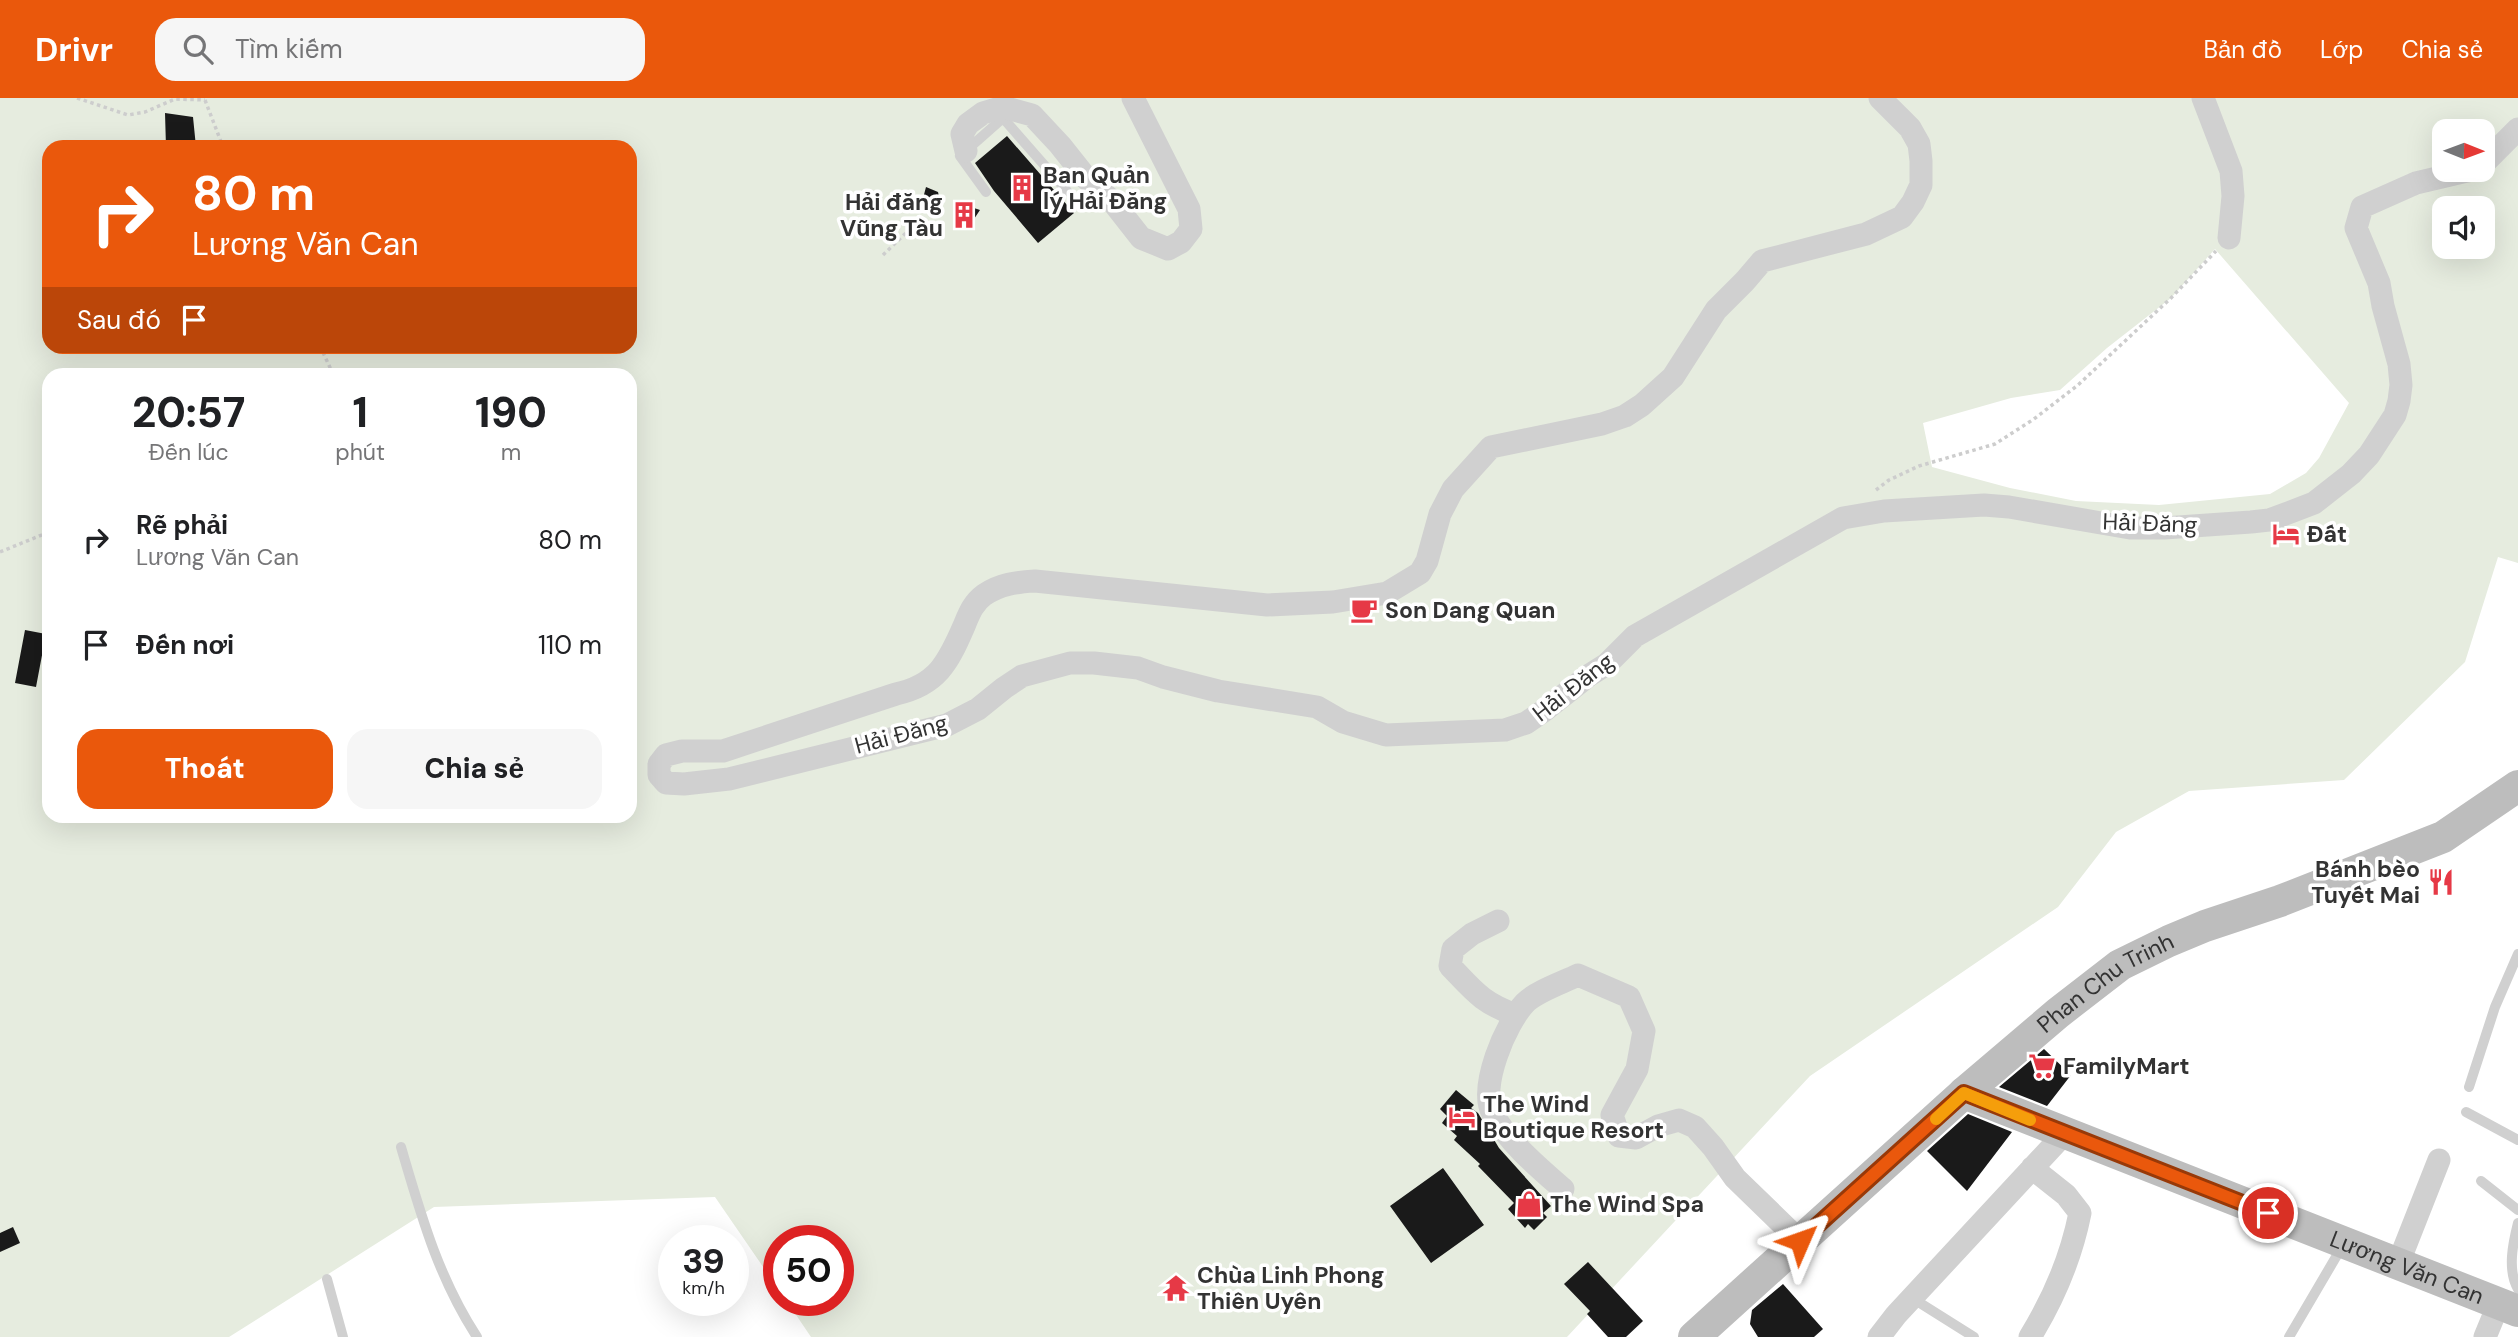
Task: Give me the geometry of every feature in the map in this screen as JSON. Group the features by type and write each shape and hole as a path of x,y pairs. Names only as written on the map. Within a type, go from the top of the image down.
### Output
{"main road":[{"name":"Phan Chu Trinh","path":"1711,1331 1800,1241 1964,1093 2066,1006 2120,965 2205,926 2280,901 2443,837 2518,786"},
{"name":"Lương Văn Can","path":"1964,1093 2398,1264 2512,1301"}],"street":[{"path":"966,151 962,134 968,124 984,113 1003,107 1032,115 1087,179 1112,201 1141,238 1168,249 1181,242 1191,229 1189,209 1133,98"},
{"name":"Hải Đăng","path":"1880,98 1910,128 1919,144 1921,185 1902,217 1866,234 1762,261 1716,310 1673,377 1642,405 1625,416 1602,424 1491,447 1453,489 1440,514 1427,561 1420,573 1387,593 1333,602 1267,605 1035,581 1011,583 983,596 971,610 956,644 937,676 915,690 723,751 682,751 666,755 659,764 659,775 666,783 684,784 729,779 947,725 978,709 1022,676 1070,663 1138,668 1218,691 1317,707 1343,722 1386,735 1505,730 1526,723 1545,710 1607,664 1636,636 1843,518 1865,513 1984,505 2130,528 2269,520 2314,503 2351,474 2368,455 2395,415 2401,384 2399,364 2378,283 2356,228 2362,207 2416,183 2432,179"},
{"path":"2203,98 2231,171 2233,196 2229,237"},
{"path":"2496,151 2518,129"},
{"path":"1498,920 1472,934 1453,949 1450,966 1469,988 1492,1006 1516,1015"},
{"path":"1563,1189 1526,1156 1491,1111 1489,1078 1497,1051 1526,1001 1578,975 1629,997 1644,1031 1637,1069 1612,1115 1619,1136 1636,1138 1658,1126 1679,1120 1695,1127 1735,1178 1800,1241"},
{"path":"1879,1337 2065,1133"},
{"path":"2398,1264 2439,1160"},
{"path":"2030,1337 2056,1290 2067,1263 2080,1213 2066,1195 2032,1168"},
{"name":"Lương Văn Can","path":"2485,1337 2512,1301"}],"lane":[{"path":"986,192 960,156 1003,118 1067,191"},
{"path":"2469,1087 2495,1007 2518,954"},
{"path":"2466,1112 2518,1140"},
{"path":"401,1147 429,1242 463,1315 477,1337"},
{"path":"2481,1181 2518,1210"},
{"path":"2512,1301 2515,1284 2511,1257 2518,1223"},
{"path":"2289,1337 2345,1243"},
{"path":"327,1279 343,1337"},
{"path":"1912,1298 1973,1337"}],"path":[{"path":"77,98 128,115 145,112 175,99 205,99 220,140"},
{"path":"905,206 916,206"},
{"path":"883,254 909,229"},
{"path":"1865,513 1867,503 1889,480 1919,466 1995,444 2034,419 2097,368 2171,298 2229,237"},
{"path":"0,552 42,535"}],"shaded area":[{"path":"0,98 2518,98 2518,563 2498,557 2465,662 2344,780 2189,791 2116,832 2058,907 1810,1076 1567,1337 811,1337 797,1316 854,1316 854,1225 763,1225 763,1267 749,1246 749,1225 734,1225 715,1197 434,1207 229,1337 0,1337","holes":["2215,249 2349,403 2319,458 2306,473 2270,494 2159,505 2076,501 2010,488 1932,467 1923,423 2011,398 2060,390 2107,348 2171,298"]}],"building":[{"path":"165,113 193,117 195,140 166,140"},
{"name":"Ban Quản lý Hải Đăng","path":"1007,136 1074,213 1038,243 994,191 975,163"},
{"path":"926,187 938,192 940,201 921,206"},
{"path":"894,195 900,198 903,204 900,210 894,213 888,210 885,204 888,198"},
{"name":"Hải đăng Vũng Tàu","path":"965,205 980,210 970,225 960,227 953,220 953,209"},
{"path":"25,630 42,633 42,655 36,687 15,683"},
{"path":"2044,1049 2071,1075 2047,1106 1999,1087"},
{"path":"1456,1090 1474,1105 1471,1108 1478,1113 1499,1148 1551,1206 1543,1213 1547,1217 1534,1230 1528,1224 1525,1228 1508,1209 1514,1203 1478,1166 1480,1164 1454,1140 1457,1136 1442,1123 1447,1116 1440,1109"},
{"path":"1968,1114 2012,1132 1967,1191 1927,1151"},
{"path":"1443,1168 1484,1225 1431,1263 1390,1206"},
{"path":"13,1227 20,1243 0,1252 0,1233"},
{"path":"1588,1262 1643,1321 1626,1337 1608,1337 1587,1314 1590,1311 1564,1284"},
{"path":"1783,1284 1823,1329 1814,1337 1758,1337 1750,1324 1752,1310"}],"slow traffic":[{"path":"1936,1119 1964,1093 2030,1120"}],"place":[{"name":"Ban Quản lý Hải Đăng","path":"1022,188"},
{"name":"Hải đăng Vũng Tàu","path":"964,215"},
{"name":"Đất","path":"2286,534"},
{"name":"Son Dang Quan","path":"1364,610"},
{"name":"Bánh bèo Tuyết Mai","path":"2441,882"},
{"name":"FamilyMart","path":"2042,1066"},
{"name":"The Wind Boutique Resort","path":"1462,1117"},
{"name":"The Wind Spa","path":"1529,1204"},
{"name":"Chùa Linh Phong Thiên Uyên","path":"1176,1288"}],"route":[{"path":"1800,1241 1964,1093 2268,1213"}]}
